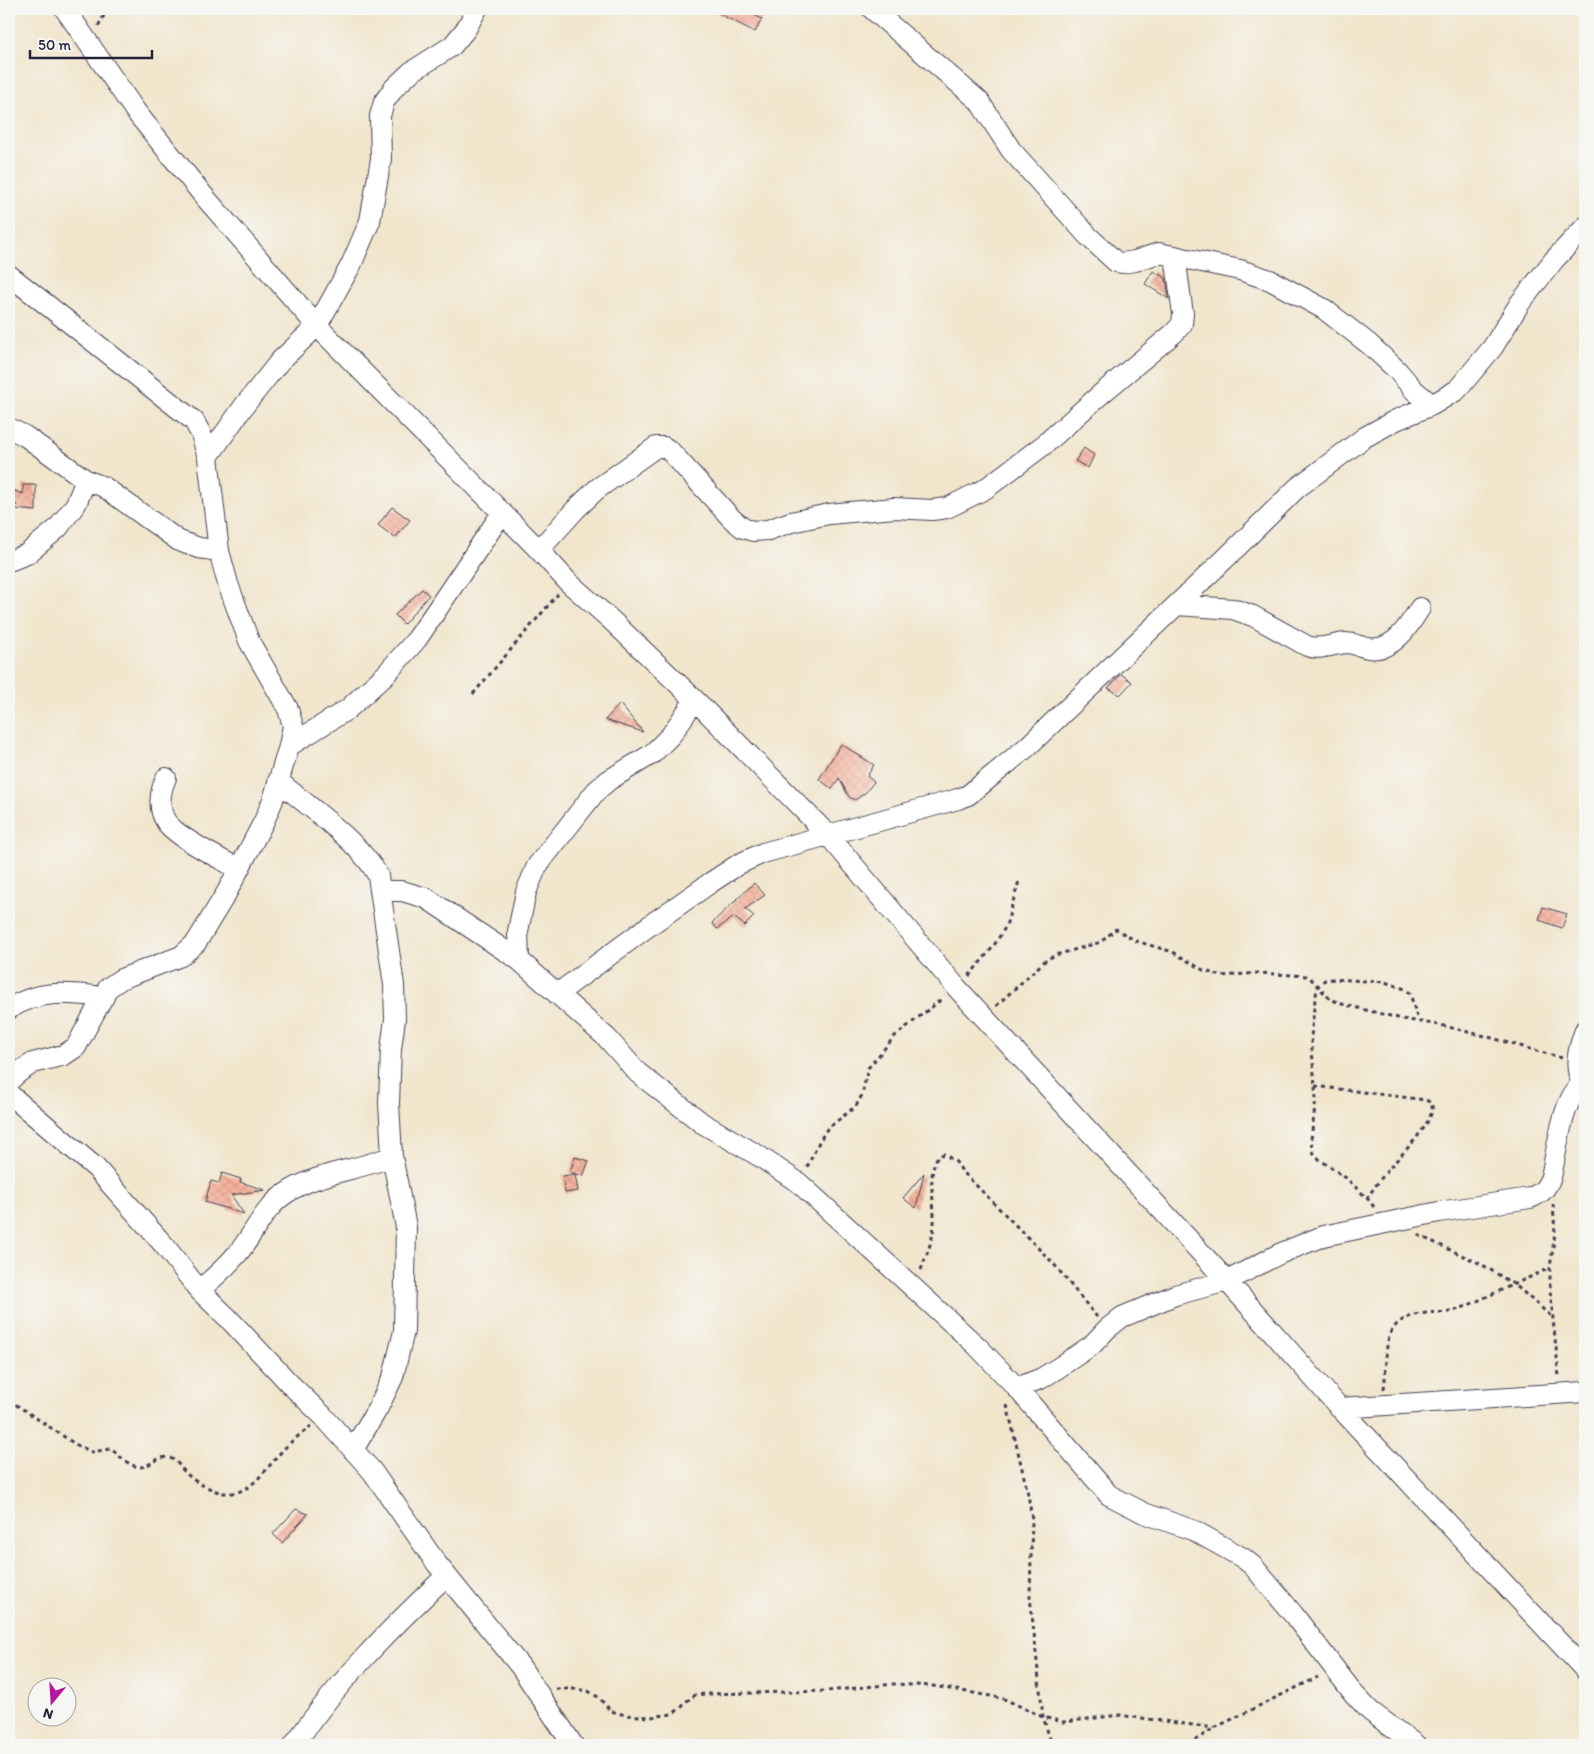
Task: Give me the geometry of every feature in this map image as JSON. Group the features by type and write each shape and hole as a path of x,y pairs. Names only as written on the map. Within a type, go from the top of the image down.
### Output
{"street":[{"path":"65,9 136,112 203,195 317,326 539,550 568,582 695,700 828,835 957,988 1340,1408 1585,1670"},
{"path":"208,457 244,406 280,361 317,326 351,266 370,221 381,159 380,116 384,102 394,88 410,72 452,46 466,29 477,9"},
{"path":"872,9 979,101 1011,150 1088,236 1116,262 1122,263 1160,253 1240,270 1270,280 1324,309 1369,344 1414,390 1432,405"},
{"path":"557,994 653,923 739,864 763,853 968,795 1026,748 1297,488 1365,437 1396,420 1432,405 1457,390 1493,347 1520,303 1554,260 1585,227"},
{"path":"539,550 597,489 656,446 670,451 732,519 743,528 753,532 768,530 791,522 829,514 894,508 932,510 948,508 985,488 1045,444 1174,333 1182,324 1183,314 1175,256"},
{"path":"9,275 194,421 201,434 208,457 219,551 228,584 249,641 290,714 293,726 273,800 264,821 239,869 196,943 181,956 121,979 108,988 76,1048 64,1055 33,1064 9,1081"},
{"path":"9,428 25,436 86,480 104,487 158,527 179,540 199,548 219,551"},
{"path":"9,561 27,554 58,528 76,504 86,480"},
{"path":"289,746 348,709 386,674 416,639 502,513"},
{"path":"1177,605 1233,609 1253,616 1312,648 1347,643 1370,648 1388,646 1411,624 1420,608"},
{"path":"518,960 518,931 526,892 537,866 596,790 652,754 671,735 695,700"},
{"path":"166,778 160,790 160,800 166,822 189,840 239,869"},
{"path":"278,781 344,837 372,864 378,876 394,985 395,1018 389,1103 392,1156 406,1227 404,1331 393,1377 378,1408 353,1450"},
{"path":"380,891 402,891 426,898 518,960 607,1038 638,1073 702,1123 759,1156 799,1183 978,1347 1011,1393 1109,1495 1144,1513 1195,1531 1243,1558 1253,1566 1354,1694 1370,1711 1416,1745"},
{"path":"9,1009 21,1001 46,994 77,994 104,997"},
{"path":"1011,1393 1042,1378 1092,1345 1122,1317 1175,1295 1227,1282 1279,1254 1323,1236 1439,1212 1530,1198 1542,1193 1547,1188 1551,1177 1569,1102 1579,1084 1584,1082 1578,1073 1577,1061 1580,1045 1585,1033"},
{"path":"9,1094 96,1168 140,1217 199,1290 323,1416 372,1471 446,1576 520,1666 573,1745"},
{"path":"199,1290 238,1253 266,1211 283,1195 312,1179 376,1163 392,1156"},
{"path":"1340,1408 1585,1392"},
{"path":"294,1745 332,1695 385,1634 446,1576"}],"path":[{"path":"473,694 568,582"},
{"path":"799,1183 827,1129 856,1106 862,1095 868,1068 895,1036 957,988 992,947 1006,926 1019,881"},
{"path":"984,1017 1047,959 1062,952 1101,942 1116,929 1132,939 1173,952 1203,970 1220,976 1259,973 1299,975 1311,979 1330,999 1342,1004 1467,1032 1555,1057 1577,1061"},
{"path":"1418,1021 1410,993 1395,985 1374,980 1338,979 1324,980 1318,986 1312,1017 1311,1037 1316,1099 1311,1139 1313,1152 1319,1159 1346,1178 1368,1198 1387,1223 1437,1243 1481,1264 1515,1285 1552,1317"},
{"path":"1315,1086 1419,1099 1428,1101 1432,1105 1433,1110 1424,1126 1387,1171 1368,1198"},
{"path":"914,1288 934,1232 932,1178 934,1165 938,1156 944,1154 956,1162 962,1171 1053,1264 1107,1329"},
{"path":"1551,1177 1556,1233 1550,1268 1552,1317 1562,1395"},
{"path":"1382,1404 1388,1339 1391,1329 1404,1318 1427,1312 1449,1312 1515,1285 1550,1268"},
{"path":"1011,1393 1032,1519 1030,1596 1043,1717 1052,1745"},
{"path":"9,1400 76,1444 92,1452 110,1449 133,1466 140,1467 161,1458 175,1460 185,1473 212,1490 227,1494 250,1488 283,1449 323,1416"},
{"path":"1188,1745 1214,1728 1335,1669"},
{"path":"535,1688 588,1691 598,1697 611,1711 625,1716 651,1717 672,1714 694,1695 827,1691 894,1684 933,1686 1002,1698 1043,1717 1063,1722 1119,1715 1214,1728"}],"building":[{"path":"710,9 742,9 762,19 755,32"},
{"path":"1153,271 1166,278 1169,299 1145,284"},
{"path":"1084,448 1094,455 1088,468 1075,461"},
{"path":"23,485 36,485 36,511 15,509 17,505 9,501 9,489 23,494"},
{"path":"392,507 410,520 395,538 378,525"},
{"path":"422,589 429,595 404,624 395,615"},
{"path":"1121,674 1132,682 1120,695 1108,688"},
{"path":"620,704 643,732 605,720"},
{"path":"841,744 874,765 867,776 874,782 865,793 855,800 849,797 839,778 832,789 819,779"},
{"path":"754,883 765,895 745,909 754,916 745,926 734,917 717,929 712,923"},
{"path":"1543,907 1567,914 1562,928 1539,920"},
{"path":"575,1157 589,1161 583,1176 570,1172"},
{"path":"222,1173 241,1179 240,1182 265,1190 231,1195 244,1214 205,1202 211,1181 219,1183"},
{"path":"924,1173 916,1208 903,1198"},
{"path":"575,1174 578,1191 565,1193 563,1176"},
{"path":"296,1509 308,1514 282,1543 273,1534"}]}
